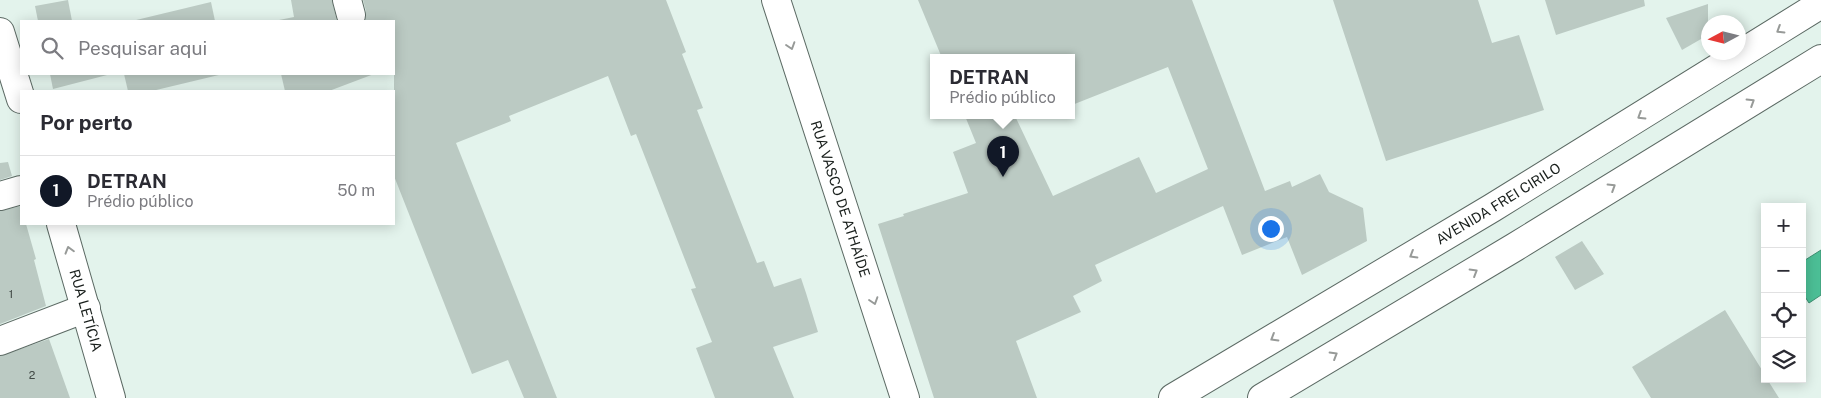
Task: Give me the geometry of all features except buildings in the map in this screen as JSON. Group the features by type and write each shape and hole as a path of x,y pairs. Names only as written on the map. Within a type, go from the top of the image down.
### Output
{"main road":[{"name":"RUA VASCO DE ATHAÍDE","path":"776,0 905,398"},
{"name":"AVENIDA FREI CIRILO","path":"1173,398 1501,203 1821,4"},
{"path":"0,37 20,96"},
{"path":"1262,398 1515,247 1821,59"},
{"path":"0,196 20,190"},
{"name":"RUA LETÍCIA","path":"61,225 111,398"},
{"path":"0,341 86,308"}],"shaded area":[{"path":"1821,250 1821,295 1809,303 1806,298 1806,259"}],"place":[{"name":"DETRAN","path":"1003,177"}]}
